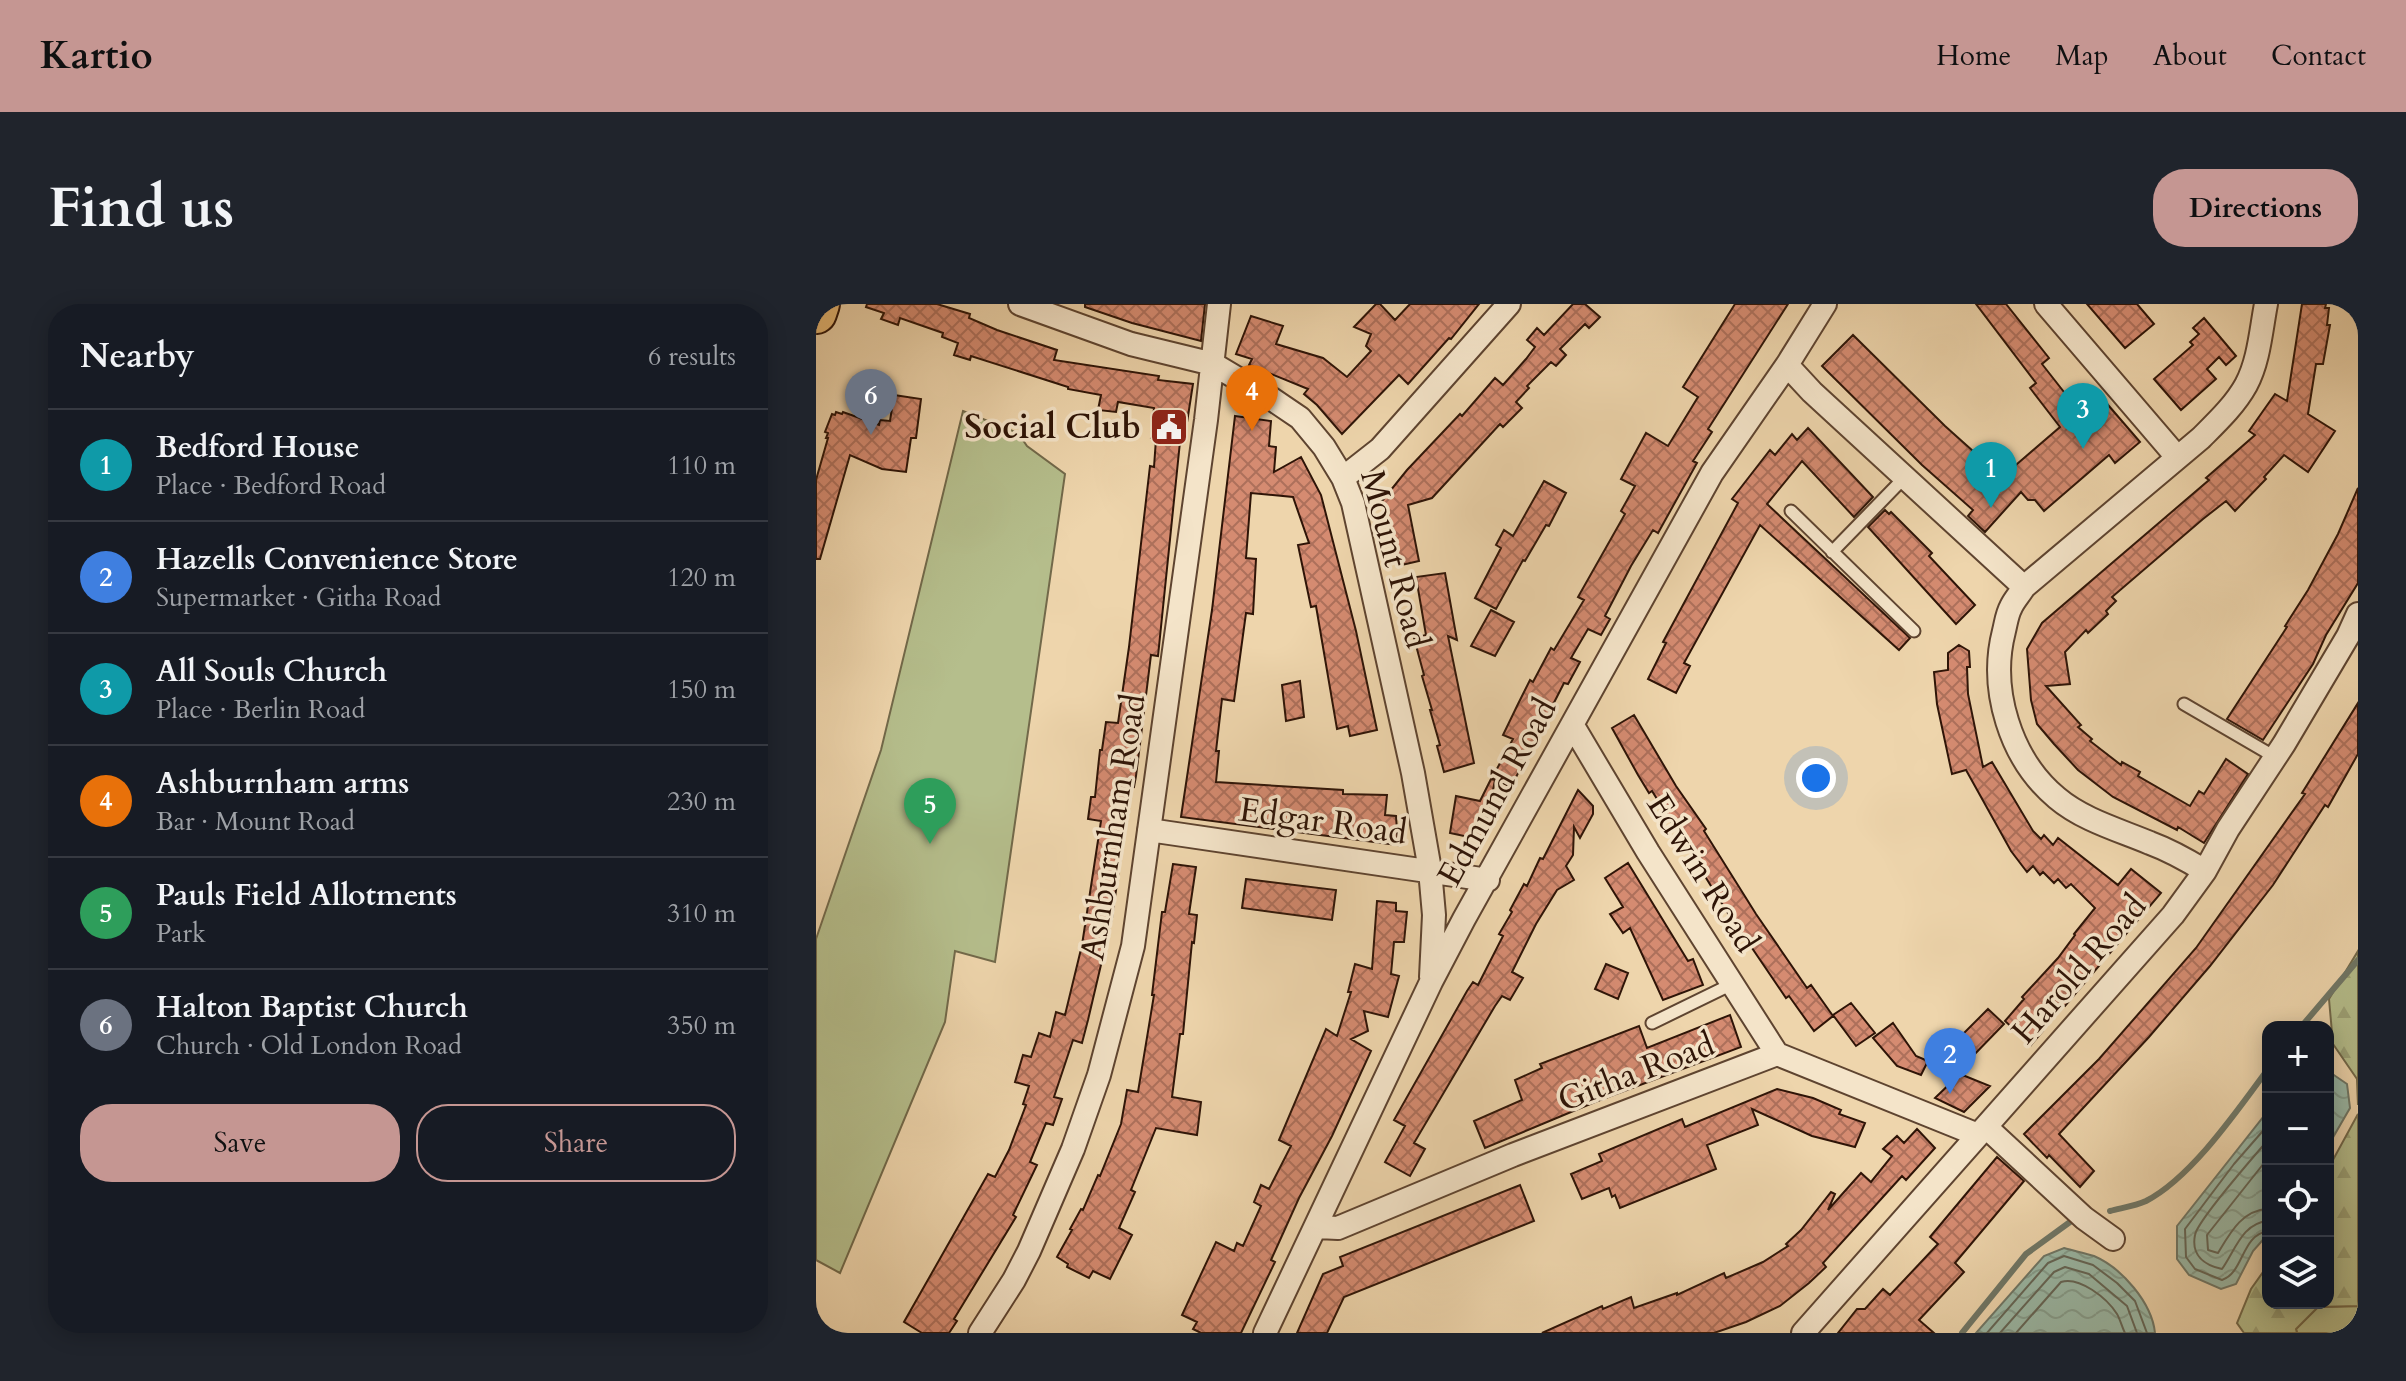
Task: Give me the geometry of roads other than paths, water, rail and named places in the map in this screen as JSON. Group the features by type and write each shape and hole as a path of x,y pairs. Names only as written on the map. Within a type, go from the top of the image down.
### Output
{"highway":[{"path":"816,313 819,304"}],"street":[{"name":"Mount Road","path":"1020,304 1131,344 1213,364 1300,418 1324,447 1343,478 1353,503 1383,636 1413,773 1430,870 1434,915 1431,982"},
{"name":"Ashburnham Road","path":"980,1333 1014,1280 1047,1213 1073,1149 1099,1075 1133,946 1219,304"},
{"path":"1343,478 1380,449 1509,304"},
{"name":"Edmund Road","path":"1265,1333 1431,982 1712,473 1825,304"},
{"path":"2046,304 2177,457"},
{"path":"2205,871 2153,844 2083,815 2056,798 2031,769 2014,742 2005,716 2000,682 2000,647 2009,610 2024,587 2222,418 2247,384 2266,304"},
{"path":"1787,365 1812,392 2024,587"},
{"name":"Harold Road","path":"1803,1333 2173,915 2205,871 2348,636 2358,614"},
{"name":"Edwin Road","path":"1573,726 1648,852 1777,1054"},
{"name":"Edgar Road","path":"1149,830 1488,880"},
{"path":"1777,1054 1982,1131 2113,1239"},
{"name":"Githa Road","path":"1317,1227 1338,1228 1513,1155 1777,1054"}],"lane":[{"path":"1832,552 1904,478"},
{"path":"1791,511 1914,631"},
{"path":"2184,704 2275,757"},
{"path":"1652,1023 1732,984"}],"water":[{"path":"2334,1075 2347,1084 2350,1108 2334,1136"},
{"path":"2262,1119 2262,1241 2253,1251 2236,1284 2221,1289 2189,1275 2177,1259 2177,1226"},
{"path":"2064,1248 2094,1256 2125,1278 2148,1310 2155,1333 1976,1333 2044,1256"}],"waterway":[{"path":"2306,1021 2358,960"},
{"path":"2110,1211 2146,1201 2180,1177 2212,1142 2262,1077"},
{"path":"1962,1333 2026,1254 2070,1222"}],"place":[{"name":"Social Club","path":"1169,427"},
{"name":"Ashburnham arms","path":"1252,431"},
{"name":"Halton Baptist Church","path":"871,435"},
{"name":"All Souls Church","path":"2083,449"},
{"name":"Bedford House","path":"1991,508"},
{"name":"Pauls Field Allotments","path":"930,844"},
{"name":"Hazells Convenience Store","path":"1950,1094"}]}
